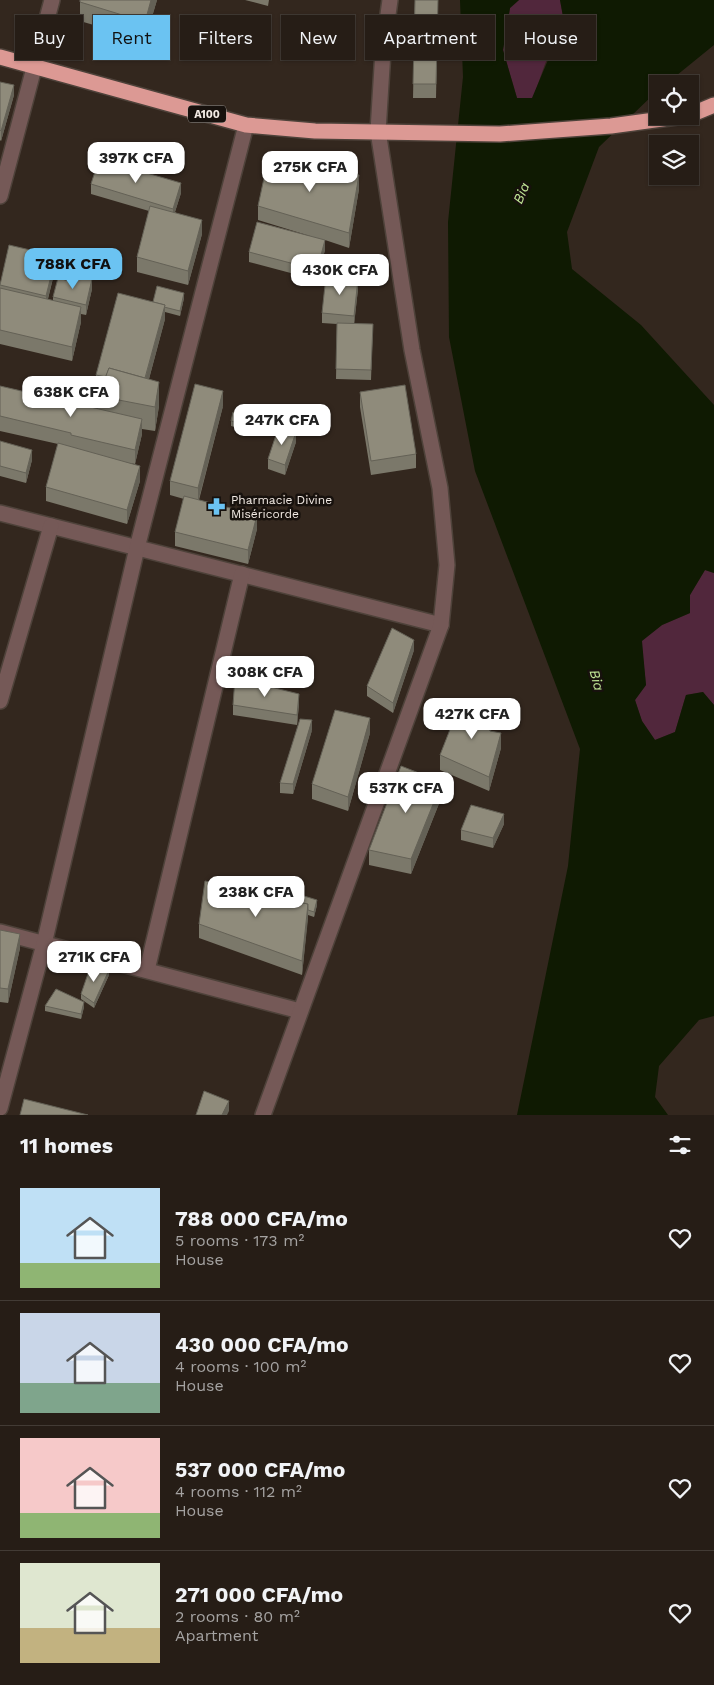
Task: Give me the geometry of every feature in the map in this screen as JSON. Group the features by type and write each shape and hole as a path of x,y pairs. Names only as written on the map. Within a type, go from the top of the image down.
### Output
{"highway":[{"name":"A100","path":"0,58 246,125 315,131 500,134 612,126 649,121"},
{"path":"699,112 714,106"}],"street":[{"path":"0,196 52,0"},
{"path":"263,1115 441,624 447,565 440,488 412,350 378,131 383,51 390,0"},
{"path":"0,1108 44,944 137,548 246,125"},
{"path":"0,513 441,624"},
{"path":"0,701 51,526"},
{"path":"147,970 242,574"},
{"path":"0,932 300,1012"}],"shaded area":[{"path":"519,0 560,0 563,15 509,15 510,8"},
{"path":"505,38 505,57 503,50"},
{"path":"506,60 547,60 533,98 517,98"},
{"path":"705,570 714,573 714,705 703,692 686,695 675,732 655,740 642,721 635,700 646,685 641,641 662,625 690,613 690,595"}],"water":[{"name":"Bia","path":"460,0 519,0 510,8 509,15 505,15 503,50 517,98 532,98 548,60 596,60 596,15 563,15 560,0 714,0 714,45 677,75 649,75 649,99 599,147 567,232 572,269 641,325 714,405 714,573 705,570 690,595 690,613 662,625 642,641 646,685 635,700 642,721 655,740 675,732 686,695 703,692 714,705 714,1016 699,1020 659,1066 655,1097 668,1115 517,1115 568,866 580,749 475,471 449,337 448,222 463,77 462,60 495,60 495,15 461,15"}],"building":[{"path":"80,0 151,0 147,15 122,15 80,2"},
{"path":"415,0 438,0 438,15 415,15"},
{"path":"414,60 437,60 436,84 413,84"},
{"path":"0,82 14,85 1,131 0,130"},
{"path":"269,155 359,175 349,233 258,206"},
{"path":"99,159 181,183 173,209 91,184"},
{"path":"150,206 202,220 188,271 137,257"},
{"path":"257,222 325,240 317,270 249,252"},
{"path":"9,245 56,256 46,296 0,285"},
{"path":"79,276 92,279 86,305 53,297 58,278 76,283"},
{"path":"326,276 358,279 354,316 322,313"},
{"path":"157,286 184,293 180,311 153,302"},
{"path":"0,288 81,307 72,347 0,330"},
{"path":"118,293 165,305 145,378 109,368 106,377 96,375"},
{"path":"337,323 373,324 371,370 336,369"},
{"path":"109,368 159,382 155,407 98,396"},
{"path":"195,384 223,391 198,488 170,481"},
{"path":"405,385 416,454 371,461 360,392"},
{"path":"0,386 142,419 135,450 0,416"},
{"path":"233,412 256,418 254,427 231,421"},
{"path":"279,426 296,432 285,465 268,459"},
{"path":"0,441 32,450 26,473 0,466"},
{"path":"58,443 140,466 127,510 46,487"},
{"path":"184,496 257,515 248,550 175,532"},
{"path":"392,628 414,640 393,703 367,686"},
{"path":"235,678 299,694 297,715 233,705"},
{"path":"460,704 492,713 487,724 490,731 501,733 489,777 440,755"},
{"path":"335,710 370,718 348,797 312,784"},
{"path":"300,719 312,720 293,784 280,783"},
{"path":"401,766 442,782 411,859 369,850"},
{"path":"471,805 504,814 493,838 461,830"},
{"path":"205,881 308,904 302,961 199,924"},
{"path":"281,889 317,900 314,912 308,910 308,904 279,898"},
{"path":"0,930 20,934 8,989 0,988"},
{"path":"91,965 109,970 94,1003 81,994"},
{"path":"56,989 84,1002 81,1014 45,1006"},
{"path":"204,1091 229,1101 222,1115 196,1115"},
{"path":"24,1099 88,1115 20,1115"}],"place":[{"name":"Pharmacie Divine Miséricorde","path":"217,507"}]}
